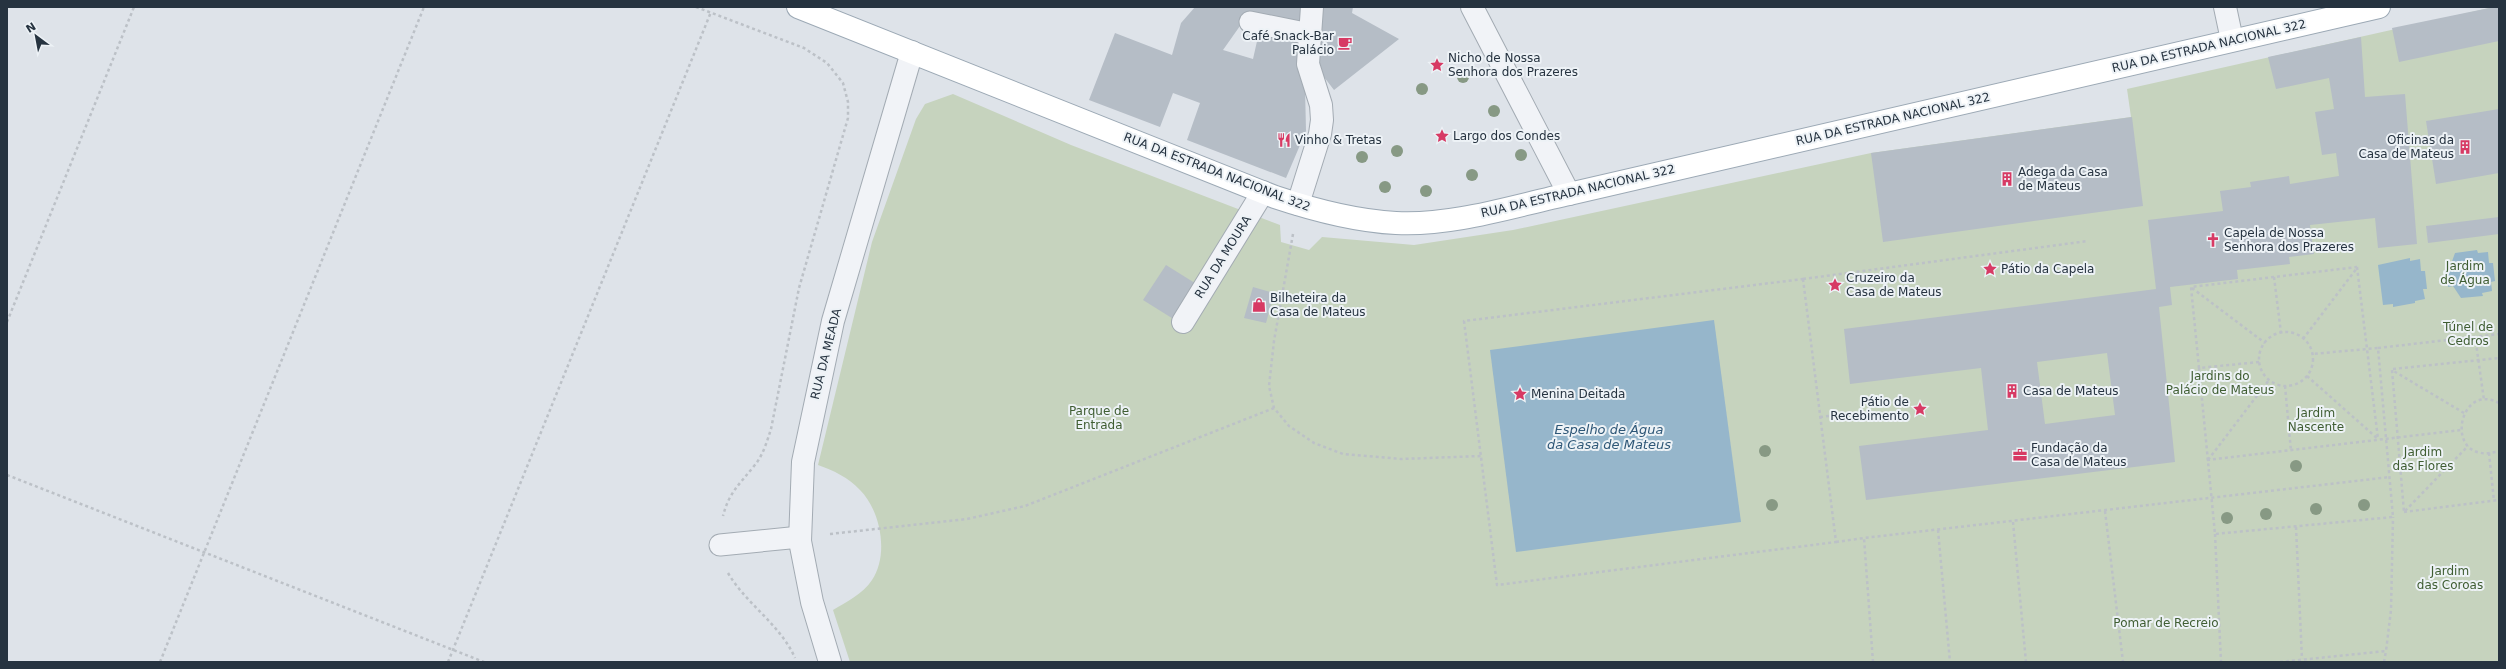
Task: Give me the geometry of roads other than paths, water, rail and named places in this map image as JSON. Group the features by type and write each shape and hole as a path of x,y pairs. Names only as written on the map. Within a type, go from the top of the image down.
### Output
{"main road":[{"name":"RUA DA ESTRADA NACIONAL 322","path":"798,7 1263,192 1298,204 1350,217 1407,223 1480,214 2379,7"}],"street":[{"path":"1298,204 1320,134 1322,120 1322,105 1308,64 1312,7"},
{"path":"1472,7 1569,194"},
{"path":"2226,7 2232,40"},
{"name":"RUA DA MEADA","path":"830,662 805,571 800,537 803,462 821,371 833,321 912,52"},
{"name":"RUA DA MOURA","path":"1183,322 1263,192"}],"lane":[{"path":"1250,22 1310,34"},
{"path":"720,545 800,537"}],"water":[{"path":"2477,250 2478,253 2488,252 2489,263 2493,263 2495,281 2491,282 2492,291 2482,293 2483,296 2461,298 2453,286 2448,287 2445,268 2450,267 2455,253"},
{"path":"2410,258 2410,261 2420,259 2421,271 2425,271 2427,289 2423,289 2425,299 2415,301 2415,303 2393,307 2393,304 2383,305 2378,265"},
{"name":"Espelho de Água da Casa de Mateus","path":"1714,320 1741,522 1516,552 1490,350"}],"place":[{"name":"Café Snack-Bar Palácio","path":"1345,43"},
{"name":"Nicho de Nossa Senhora dos Prazeres","path":"1437,65"},
{"name":"Largo dos Condes","path":"1442,136"},
{"name":"Vinho & Tretas","path":"1284,140"},
{"name":"Oficinas da Casa de Mateus","path":"2465,147"},
{"name":"Adega da Casa de Mateus","path":"2007,179"},
{"name":"Capela de Nossa Senhora dos Prazeres","path":"2213,240"},
{"name":"Pátio da Capela","path":"1990,269"},
{"name":"Cruzeiro da Casa de Mateus","path":"1835,285"},
{"name":"Bilheteira da Casa de Mateus","path":"1259,305"},
{"name":"Casa de Mateus","path":"2012,391"},
{"name":"Menina Deitada","path":"1520,394"},
{"name":"Pátio de Recebimento","path":"1920,409"},
{"name":"Fundação da Casa de Mateus","path":"2020,455"}],"park label":[{"name":"Jardim de Água","path":"2465,273"},
{"name":"Túnel de Cedros","path":"2468,334"},
{"name":"Jardins do Palácio de Mateus","path":"2220,383"},
{"name":"Parque de Entrada","path":"1099,418"},
{"name":"Jardim Nascente","path":"2316,420"},
{"name":"Jardim das Flores","path":"2423,459"},
{"name":"Jardim das Coroas","path":"2450,578"},
{"name":"Pomar de Recreio","path":"2166,623"}]}
